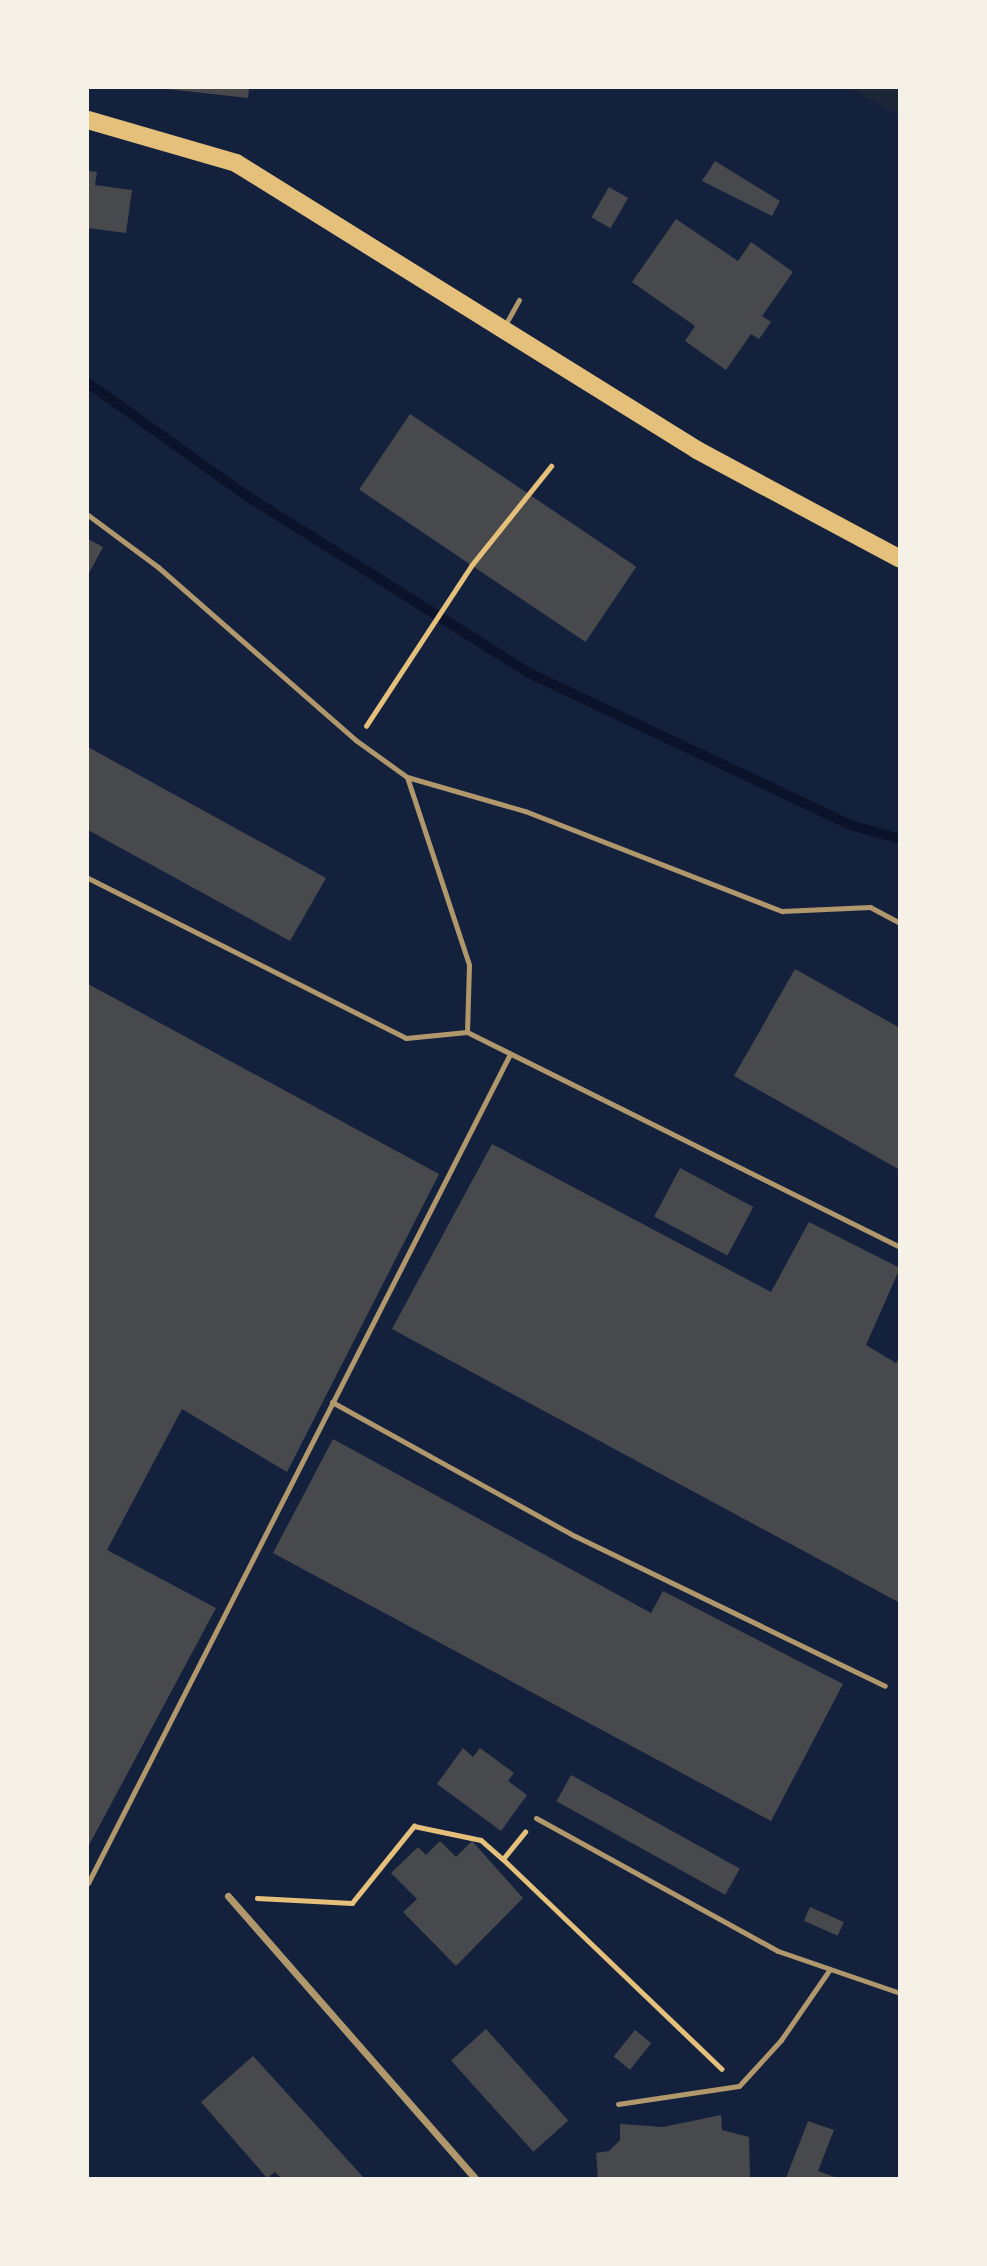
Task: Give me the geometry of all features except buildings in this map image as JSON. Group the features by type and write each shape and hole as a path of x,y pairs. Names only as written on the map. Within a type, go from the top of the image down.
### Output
{"main road":[{"path":"88,120 236,163 500,333 708,457 900,559"}],"street":[{"path":"228,1896 475,2179"}],"lane":[{"path":"500,333 519,300"},
{"path":"88,516 159,567 356,741 407,777 525,811 782,911 870,907 900,923"},
{"path":"407,777 469,965 467,1032"},
{"path":"88,878 406,1038 467,1032 900,1247"},
{"path":"88,1883 510,1054"},
{"path":"332,1402 575,1536 885,1686"},
{"path":"536,1818 778,1951 900,1993"},
{"path":"618,2104 739,2086 781,2040 830,1969"}],"path":[{"path":"356,741 471,566 551,466"},
{"path":"503,1859 536,1818"},
{"path":"228,1896 352,1903 414,1826 481,1840 739,2086"}],"shaded area":[{"path":"849,88 899,88 899,115"}],"waterway":[{"path":"88,383 247,496 529,673 850,825 900,839"}]}
